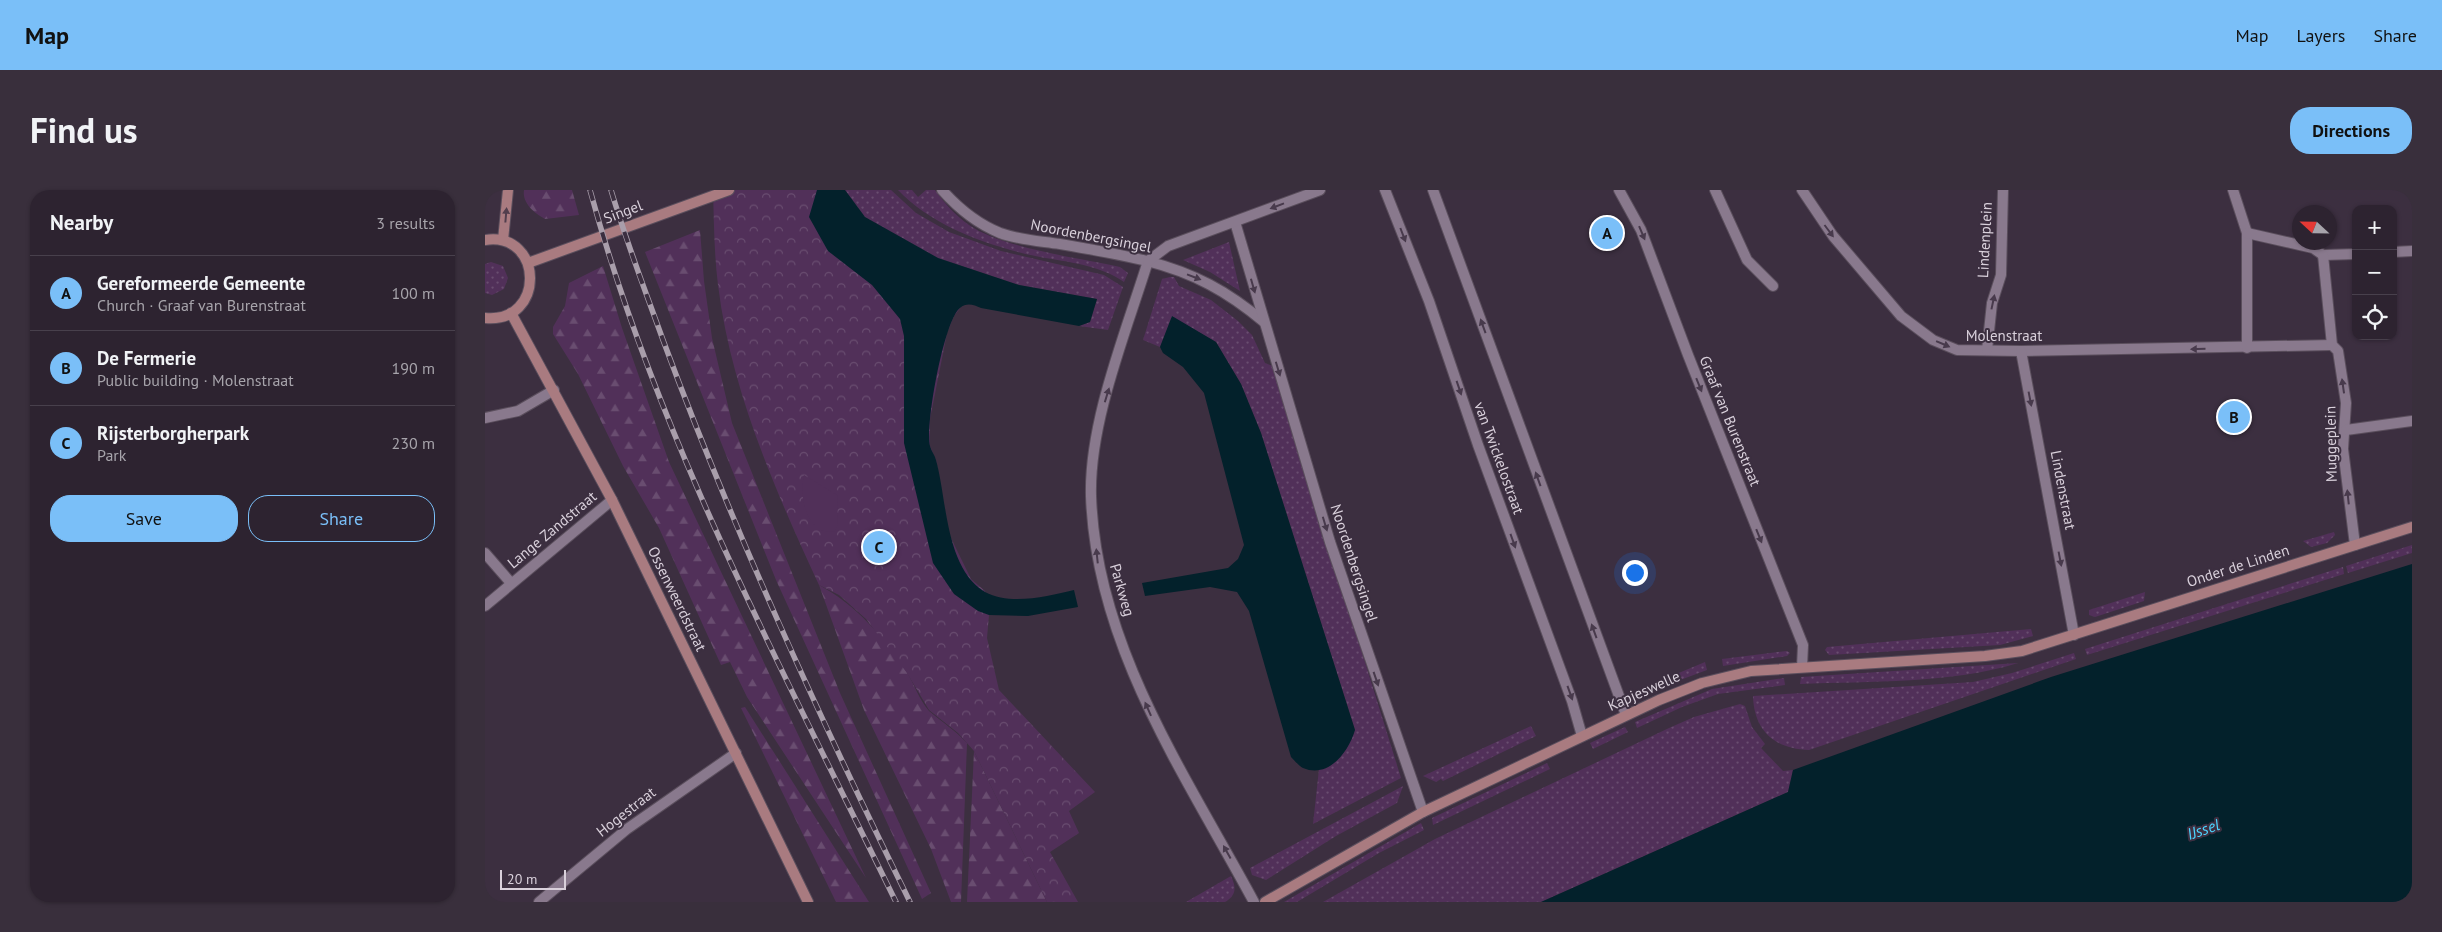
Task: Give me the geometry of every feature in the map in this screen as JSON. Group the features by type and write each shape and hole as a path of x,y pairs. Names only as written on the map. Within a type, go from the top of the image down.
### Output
{"street":[{"path":"503,240 508,190"},
{"name":"Singel","path":"528,263 729,190"},
{"name":"Noordenbergsingel","path":"942,190 966,213 1000,233 1014,238 1100,250 1148,261 1211,284 1239,301 1264,322"},
{"path":"1148,261 1168,246 1320,190"},
{"name":"van Twickelostraat","path":"1385,190 1429,301 1478,444 1572,701 1582,736"},
{"name":"van Twickelostraat","path":"1433,190 1626,715"},
{"name":"Graaf van Burenstraat","path":"1619,190 1641,230 1803,645 1802,667"},
{"path":"1715,190 1747,260 1773,286"},
{"name":"Molenstraat","path":"1802,190 1833,236 1901,316 1933,340 1957,350 1975,352 1987,350 2247,348"},
{"name":"Lindenplein","path":"1987,350 1992,302 2001,275 2003,190"},
{"path":"2233,190 2247,233 2247,348 2332,345"},
{"name":"Noordenbergsingel","path":"1235,222 1330,542 1423,812"},
{"path":"2247,233 2313,248 2323,255 2352,254"},
{"path":"485,240 503,240 521,251 528,263 531,277 529,291 522,304 511,313 495,318 485,318"},
{"path":"2397,252 2412,251"},
{"name":"Muggeplein","path":"2323,255 2332,345 2338,351 2346,404 2346,430 2343,449 2355,545"},
{"name":"Parkweg","path":"1148,261 1105,402 1096,444 1091,495 1099,569 1112,614 1149,712 1252,898"},
{"name":"Ossenweerdstraat","path":"511,313 612,500 808,902"},
{"name":"Lindenstraat","path":"2021,351 2074,634"},
{"path":"485,418 518,411 554,390"},
{"path":"2346,430 2412,421"},
{"name":"Lange Zandstraat","path":"485,606 612,500"},
{"name":"Onder de Linden","path":"2074,634 2412,528"},
{"name":"Lange Zandstraat","path":"485,553 511,583"},
{"name":"Kapjeswelle","path":"1265,902 1423,812 1681,690 1721,677 1751,670 2006,654 2074,634"},
{"name":"Hogestraat","path":"539,902 627,829 736,753"}],"green space":[{"path":"524,190 572,190 579,215 545,219 537,214 527,203"},
{"path":"713,190 845,190 865,217 938,258 977,272 947,333 930,419 930,446 936,460 949,534 971,579 985,591 989,615 987,638 999,690 1095,792 1069,811 1079,833 1050,852 1078,902 1047,902 974,751 958,733 929,710 907,673 866,619 839,595 819,585 771,476 744,401 733,363 718,285"},
{"path":"845,190 891,190 916,213 949,232 1001,251 1104,275 1123,287 1108,330 1079,326 1090,322 1097,299 1019,285 938,258 865,217"},
{"path":"898,190 912,190 918,197 926,190 935,190 946,205 959,217 983,233 1021,246 1120,267 1128,273 1124,282 1115,276 1094,268 1002,248 945,225 928,215"},
{"path":"700,230 704,281 712,338 732,423 840,693 931,893 922,899 776,580 645,252"},
{"path":"1229,242 1240,291 1210,272 1183,260"},
{"path":"491,262 503,266 508,278 504,289 492,295 485,293 485,264"},
{"path":"603,266 622,328 669,462 866,878 747,697 730,662 721,665 659,528 623,466 578,374 553,334 553,327 565,306 569,283"},
{"path":"1174,277 1179,286 1211,300 1238,321 1252,335 1265,363 1273,366 1401,778 1313,824 1319,769 1327,766 1355,730 1261,433 1241,384 1216,342 1172,317 1160,347 1143,340 1162,279"},
{"path":"804,475 837,495 838,524 834,532 821,530 809,518 804,504 802,489"},
{"path":"2334,532 2335,535 2327,543 2311,547 2303,541"},
{"path":"2412,545 2412,553 2348,573 2346,566"},
{"path":"2343,567 2344,574 2087,655 2085,649"},
{"path":"819,585 845,602 868,622 897,658 929,711 967,743 961,902 951,902 931,849 864,710"},
{"path":"2145,592 2144,601 2095,617 2089,615 2089,610"},
{"path":"2031,629 2033,636 2000,645 1829,655 1825,650 1827,647"},
{"path":"1787,651 1790,653 1787,656 1723,666 1722,659"},
{"path":"2074,653 2076,659 1809,750 1786,746 1769,736 1757,719 1754,708 1753,696 1973,682 2012,673"},
{"path":"1705,662 1707,670 1640,695 1638,690"},
{"path":"2018,663 1966,675 1938,678 1882,682 1800,684 1801,677"},
{"path":"1784,678 1785,685 1718,694 1682,707 1637,728 1635,722 1712,689"},
{"path":"1740,704 1745,706 1752,727 1765,744 1761,748 1783,771 1793,770 1788,792 1541,902 1323,902 1435,839 1669,728 1694,717"},
{"path":"745,707 869,902 836,902 741,708"},
{"path":"1531,726 1536,736 1443,781 1441,779 1436,782 1423,776"},
{"path":"1625,727 1628,732 1593,749 1590,743"},
{"path":"974,751 1047,902 967,902"},
{"path":"1547,763 1550,769 1433,825 1432,818"},
{"path":"1403,786 1397,803 1336,836 1266,880 1252,875 1250,868"},
{"path":"1421,823 1424,830 1379,853 1297,902 1284,902"},
{"path":"1231,876 1234,891 1232,897 1225,902 1186,902"}],"water":[{"path":"817,190 845,190 865,217 938,258 1019,285 1097,299 1090,322 1079,326 971,305 965,305 960,308 954,317 942,351 930,417 930,446 940,476 950,532 962,567 972,581 985,592 1006,598 1029,598 1074,590 1078,607 1028,616 989,615 978,611 954,594 933,563 904,443 904,336 900,319 872,285 828,251 809,217"},
{"path":"1172,316 1216,342 1241,384 1261,433 1355,730 1343,754 1337,761 1321,770 1303,768 1291,757 1249,611 1237,592 1210,587 1145,596 1142,583 1228,568 1238,559 1244,545 1204,393 1183,367 1163,353 1160,347"},
{"name":"IJssel","path":"2412,564 2412,902 1541,902 1788,792 1793,770 2051,677"}],"railway":[{"path":"590,190 618,283 651,374 687,464 767,641 896,902"},
{"path":"611,190 629,247 663,340 719,483 779,624 843,764 910,902"}],"place":[{"name":"Gereformeerde Gemeente","path":"1607,233"},
{"name":"De Fermerie","path":"2234,417"},
{"name":"Rijsterborgherpark","path":"879,547"}]}
